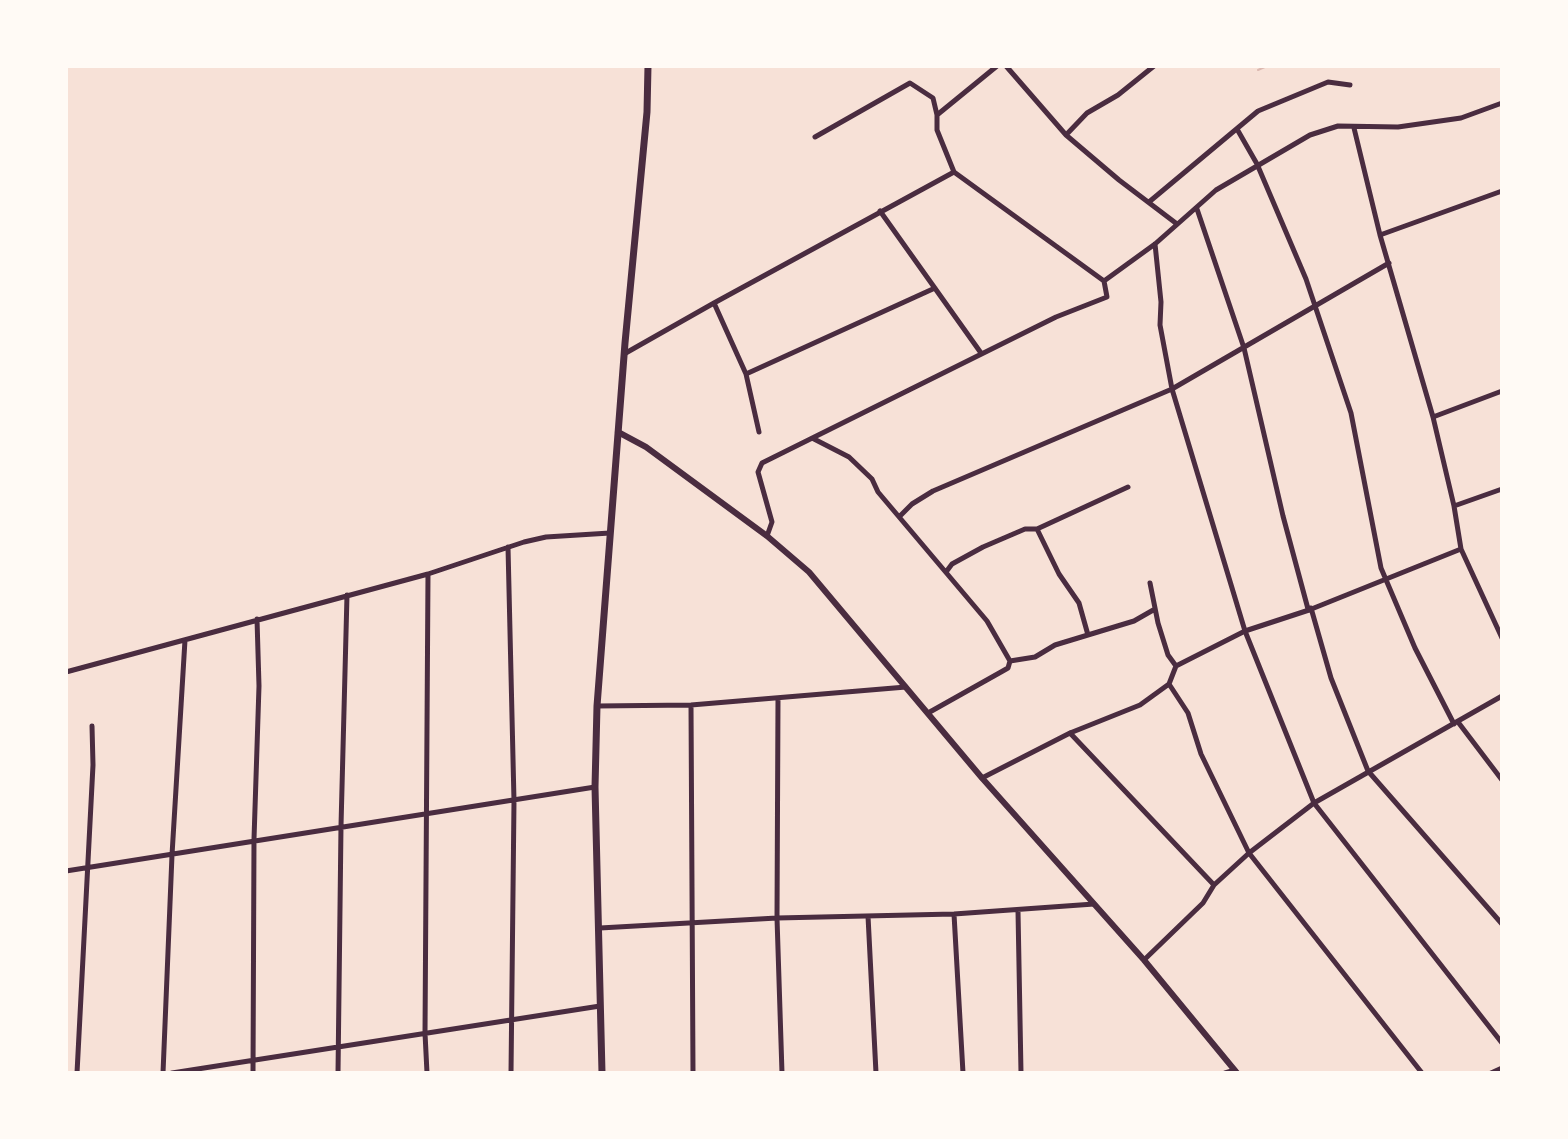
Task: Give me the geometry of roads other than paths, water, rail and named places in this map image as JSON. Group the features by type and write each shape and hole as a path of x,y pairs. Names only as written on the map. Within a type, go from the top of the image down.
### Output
{"main road":[{"path":"602,1073 595,787 597,706 624,354 647,112 648,66"}],"street":[{"path":"937,115 997,66"},
{"path":"1006,66 1066,135 1177,224"},
{"path":"1066,135 1087,113 1118,95 1154,66"},
{"path":"1149,202 1258,111 1328,82 1350,85"},
{"path":"767,536 772,522 758,472 762,463 981,353 1073,309 1107,297 1104,281 954,172 937,130 933,98 910,83 815,137"},
{"path":"1104,281 1155,244 1216,190 1310,135 1338,126 1398,127 1461,118 1502,103"},
{"path":"1354,128 1380,235 1433,417 1461,549 1502,638"},
{"path":"1237,129 1257,164 1306,279 1351,413 1381,568 1415,648 1456,723 1502,780"},
{"path":"624,354 954,172"},
{"path":"1380,235 1502,191"},
{"path":"1197,209 1244,348 1310,609 1331,678 1368,771 1502,924"},
{"path":"880,211 981,353"},
{"path":"1155,244 1161,302 1160,325 1172,389 1245,631 1314,803 1502,1043"},
{"path":"900,516 933,491 1172,389 1389,263"},
{"path":"746,374 935,288"},
{"path":"714,303 746,374 759,432"},
{"path":"1433,417 1502,391"},
{"path":"618,432 646,447 767,536 809,572 982,778 1144,960 1236,1071 1225,1073"},
{"path":"813,439 849,457 872,479 878,492 987,621 1010,661 1008,668 928,713"},
{"path":"946,572 952,564 983,547 1025,529 1037,529 1128,487"},
{"path":"1454,506 1502,489"},
{"path":"1037,529 1059,574 1079,603 1088,635"},
{"path":"66,672 428,574 546,537 611,533"},
{"path":"508,547 514,801 511,1073"},
{"path":"982,778 1070,733 1140,705 1169,684 1176,666 1245,631 1310,609 1461,549"},
{"path":"427,1073 428,574"},
{"path":"1150,583 1168,655 1176,666"},
{"path":"338,1073 347,595"},
{"path":"1010,661 1035,657 1055,645 1134,621 1155,609"},
{"path":"253,1073 254,839 259,686 257,619"},
{"path":"163,1073 185,640"},
{"path":"1169,684 1188,713 1201,754 1249,853 1422,1073"},
{"path":"597,706 691,705 907,687"},
{"path":"1144,960 1203,903 1214,885 1249,853 1314,803 1502,696"},
{"path":"778,699 777,918 782,1073"},
{"path":"691,705 693,1073"},
{"path":"77,1073 93,765 92,726"},
{"path":"1070,733 1214,885"},
{"path":"66,871 595,787"},
{"path":"600,928 777,918 1018,911 1094,904"},
{"path":"1018,911 1021,1073"},
{"path":"954,914 963,1073"},
{"path":"868,916 876,1073"},
{"path":"172,1073 600,1006"},
{"path":"1491,1073 1502,1068"}],"waterway":[{"path":"1258,70 1267,66"}]}
